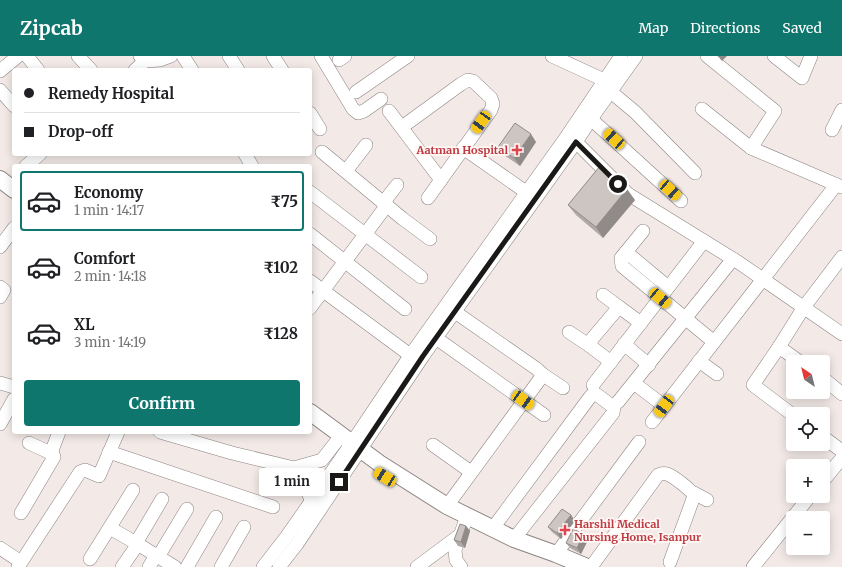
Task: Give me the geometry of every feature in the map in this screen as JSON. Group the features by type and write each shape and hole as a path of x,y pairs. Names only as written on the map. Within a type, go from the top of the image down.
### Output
{"main road":[{"path":"7,184 12,196"},
{"path":"312,414 374,470 443,513 464,524 575,567"},
{"path":"312,424 350,448 379,463 447,506 464,524 493,528 514,539 588,567"}],"street":[{"path":"0,71 18,56"},
{"path":"27,56 36,68"},
{"path":"78,56 89,68"},
{"path":"183,56 191,68"},
{"path":"229,56 237,68"},
{"path":"273,56 281,68"},
{"path":"321,56 358,113 364,111 381,99"},
{"path":"356,92 408,56"},
{"path":"552,56 604,80"},
{"path":"263,567 350,448 455,312 571,139 604,80 621,56"},
{"path":"279,567 297,544 350,448 410,355 526,192 571,139 591,119 636,56"},
{"path":"707,56 775,111 751,148"},
{"path":"774,56 802,78 811,56"},
{"path":"136,68 142,58 165,57"},
{"path":"402,127 468,80 473,81 491,98 493,104 490,110 428,198"},
{"path":"0,90 12,104"},
{"path":"611,92 635,112 695,173"},
{"path":"652,422 762,279 839,186 751,148 702,109"},
{"path":"832,130 842,110"},
{"path":"388,111 402,127 441,180"},
{"path":"312,116 320,129"},
{"path":"591,119 681,201"},
{"path":"571,139 628,194 733,259 842,334"},
{"path":"346,171 366,145"},
{"path":"463,148 526,192"},
{"path":"322,152 430,240"},
{"path":"28,164 38,156"},
{"path":"312,305 365,234 397,185"},
{"path":"312,194 421,277"},
{"path":"0,248 12,231"},
{"path":"643,231 621,258 622,266 714,342"},
{"path":"312,236 405,309"},
{"path":"593,385 704,241"},
{"path":"626,252 668,287"},
{"path":"786,410 753,385 779,348 804,308 842,256"},
{"path":"618,402 733,259"},
{"path":"312,283 410,355"},
{"path":"0,287 4,290 0,297"},
{"path":"603,295 641,323"},
{"path":"590,346 592,340 619,307"},
{"path":"455,312 563,388"},
{"path":"569,332 611,362"},
{"path":"436,338 544,415"},
{"path":"624,344 649,365"},
{"path":"779,348 790,355"},
{"path":"699,362 717,374"},
{"path":"447,506 523,400 540,379 542,374"},
{"path":"634,383 664,406"},
{"path":"830,384 842,394"},
{"path":"493,528 590,397 593,394 596,394 614,408 613,412 514,539"},
{"path":"0,424 12,403"},
{"path":"51,452 58,434"},
{"path":"0,548 20,564 80,472 85,470 99,476 117,434"},
{"path":"167,434 232,453 294,468 322,460 350,448"},
{"path":"556,554 640,442"},
{"path":"830,442 842,451"},
{"path":"21,513 54,457 51,452 29,444"},
{"path":"432,445 471,472"},
{"path":"109,452 273,507"},
{"path":"837,472 842,458"},
{"path":"294,468 304,482 312,500"},
{"path":"591,567 658,475 667,474 694,493 707,500"},
{"path":"90,559 133,490"},
{"path":"670,562 694,498 694,493"},
{"path":"122,567 162,499"},
{"path":"753,567 804,503"},
{"path":"149,567 187,509"},
{"path":"187,567 216,517"},
{"path":"417,567 464,524"},
{"path":"462,567 456,560 455,550 464,524"},
{"path":"221,567 244,527"},
{"path":"110,528 175,567"}],"building":[{"path":"515,123 531,134 514,158 498,147"},
{"path":"600,166 627,189 596,227 568,205"},
{"path":"562,509 571,515 557,533 548,527"},
{"path":"460,524 466,526 461,542 454,540"},
{"path":"573,529 584,534 577,548 566,543"}],"place":[{"name":"Aatman Hospital","path":"517,150"},
{"name":"Harshil Medical Nursing Home, Isanpur","path":"565,530"}],"route":[{"path":"339,482 423,356 576,142 618,184"}]}
